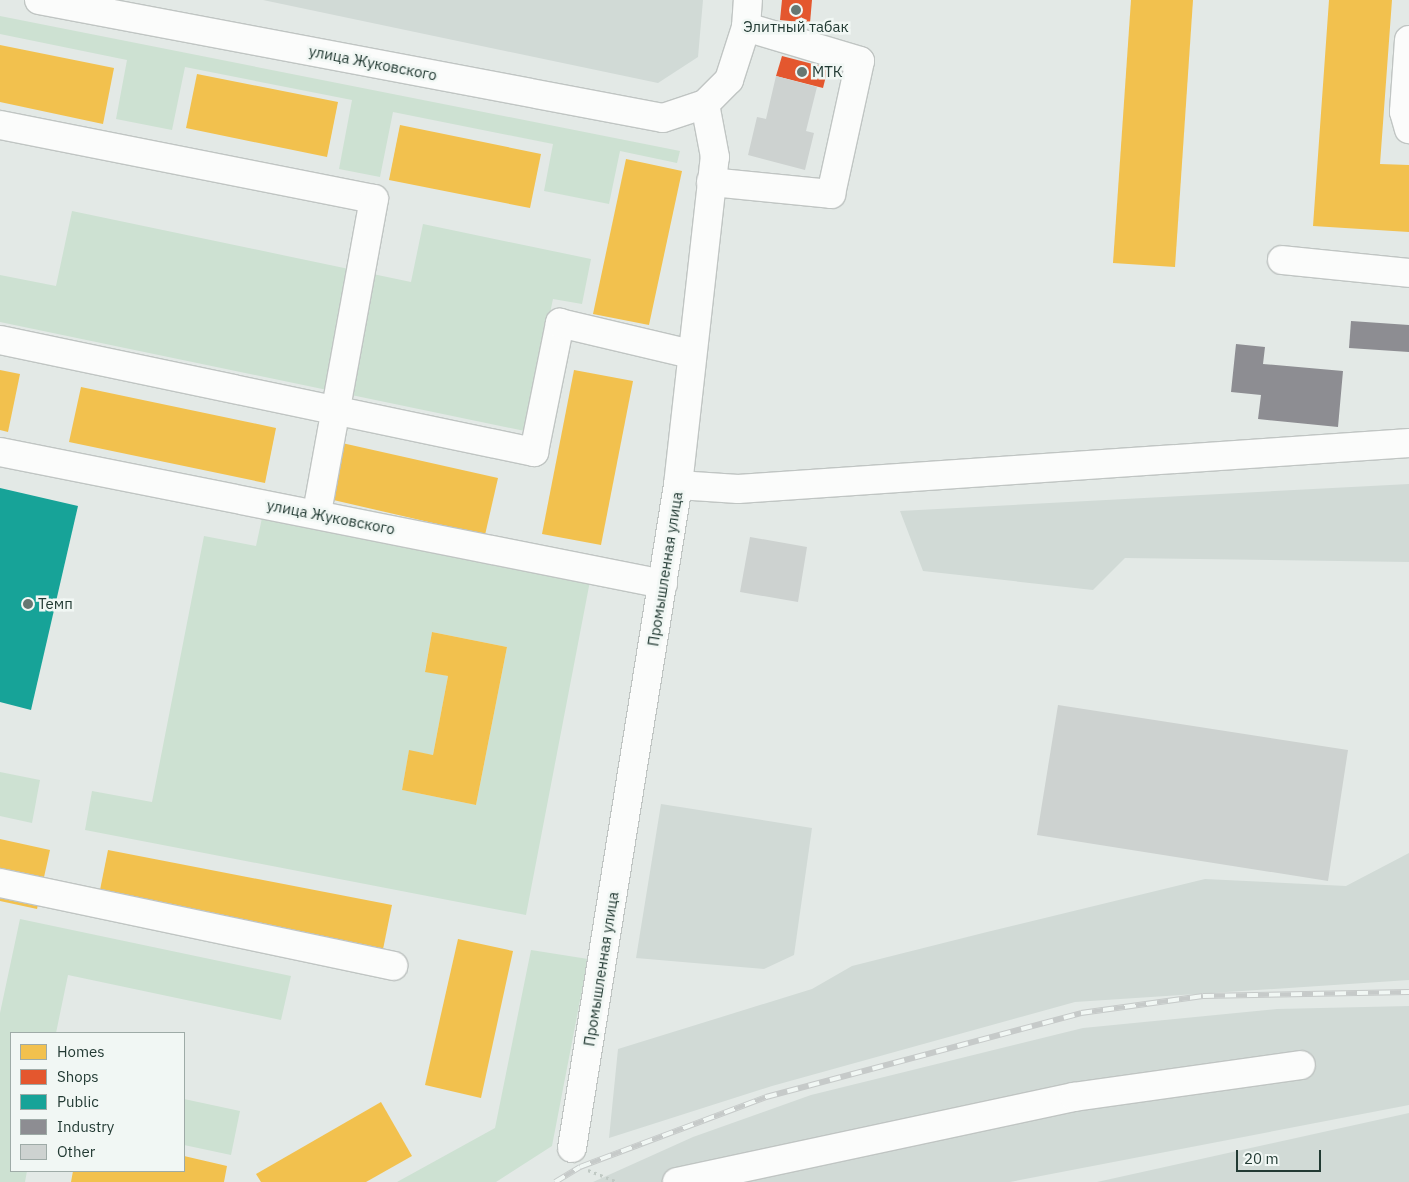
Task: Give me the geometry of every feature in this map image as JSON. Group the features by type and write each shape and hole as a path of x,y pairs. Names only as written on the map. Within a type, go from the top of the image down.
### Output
{"street":[{"name":"улица Жуковского","path":"39,0 663,118 705,104"},
{"path":"705,104 729,80 747,13 860,61 830,194 711,182"},
{"path":"1409,40 1404,112 1409,129"},
{"name":"Промышленная улица","path":"576,1157 678,485 691,354 715,157 705,104"},
{"path":"0,125 374,199 317,514"},
{"path":"1282,260 1409,273"},
{"path":"0,340 534,452 560,323 691,354"},
{"path":"678,485 738,489 1409,443"},
{"name":"улица Жуковского","path":"0,452 663,584"},
{"path":"0,883 393,966"},
{"path":"677,1182 1074,1097 1301,1065"}],"path":[{"path":"576,1157 618,1182"}],"shaded area":[{"path":"263,0 703,0 698,57 658,83"},
{"path":"1409,484 1409,562 1125,558 1093,590 923,571 900,511"},
{"path":"661,804 812,828 794,955 764,969 636,958"},
{"path":"1409,853 1409,980 1075,1002 772,1086 609,1138 618,1049 812,989 852,966 987,932 1205,879 1346,886"},
{"path":"1409,1006 1409,1105 1010,1182 593,1182 693,1137 811,1095 1083,1028 1277,1009"},
{"path":"1409,1113 1409,1182 1097,1182"}],"green space":[{"path":"0,16 680,151 677,163 620,151 609,204 544,191 553,144 393,112 380,177 339,169 352,100 185,67 172,130 116,119 127,60 0,34"},
{"path":"72,211 411,282 423,224 591,259 582,304 553,299 525,431 0,322 0,275 56,286"},
{"path":"262,518 590,581 526,915 85,830 92,791 152,802 204,536 256,546","holes":["432,632 507,647 476,805 402,790 409,751 433,755 448,676 425,671"]},
{"path":"0,772 40,780 32,823 0,816"},
{"path":"20,919 291,976 281,1020 68,975 56,1032 10,1032 10,1172 27,1172 25,1182 0,1182 0,1013"},
{"path":"531,950 588,959 552,1146 496,1182 397,1182 495,1128"},
{"path":"185,1099 240,1111 231,1155 185,1145"}],"building: Homes":[{"path":"1131,0 1193,0 1175,267 1113,263"},
{"path":"1329,0 1392,0 1380,164 1409,165 1409,232 1313,226"},
{"path":"0,45 114,68 103,124 0,102"},
{"path":"197,74 338,102 327,157 186,128"},
{"path":"400,125 541,154 530,208 389,180"},
{"path":"626,159 682,171 649,325 593,314"},
{"path":"0,370 20,374 8,432 0,430"},
{"path":"574,370 633,381 601,545 542,534"},
{"path":"81,387 276,428 265,483 69,442"},
{"path":"342,443 498,478 485,535 329,499"},
{"path":"432,632 507,647 476,805 402,790 409,750 433,755 448,676 425,672"},
{"path":"0,839 50,850 37,909 0,901"},
{"path":"108,850 392,905 380,964 96,910"},
{"path":"458,939 513,951 481,1098 425,1085"},
{"path":"381,1102 412,1156 366,1182 261,1182 256,1174"},
{"path":"185,1156 227,1166 224,1182 71,1182 73,1172 185,1172"}],"building: Shops":[{"name":"Элитный табак","path":"782,0 812,0 810,23 780,20"},
{"name":"МТК","path":"782,56 828,68 823,88 776,76"}],"building: Public":[{"name":"Темп","path":"0,488 78,506 31,710 0,702"}],"building: Industry":[{"path":"1351,321 1409,325 1409,352 1349,348"},
{"path":"1236,344 1265,347 1263,364 1343,371 1338,427 1258,419 1261,395 1231,392"}],"building: Other":[{"path":"776,76 817,87 806,131 814,133 805,170 748,155 757,117 766,119"},
{"path":"750,537 807,547 798,602 740,592"},
{"path":"1058,705 1348,750 1328,881 1037,835"}],"railway":[{"path":"555,1182 580,1167 766,1097 1081,1013 1203,996 1409,992"}],"place":[{"name":"Элитный табак","path":"796,10"},
{"name":"МТК","path":"802,72"},
{"name":"Темп","path":"28,604"}]}
